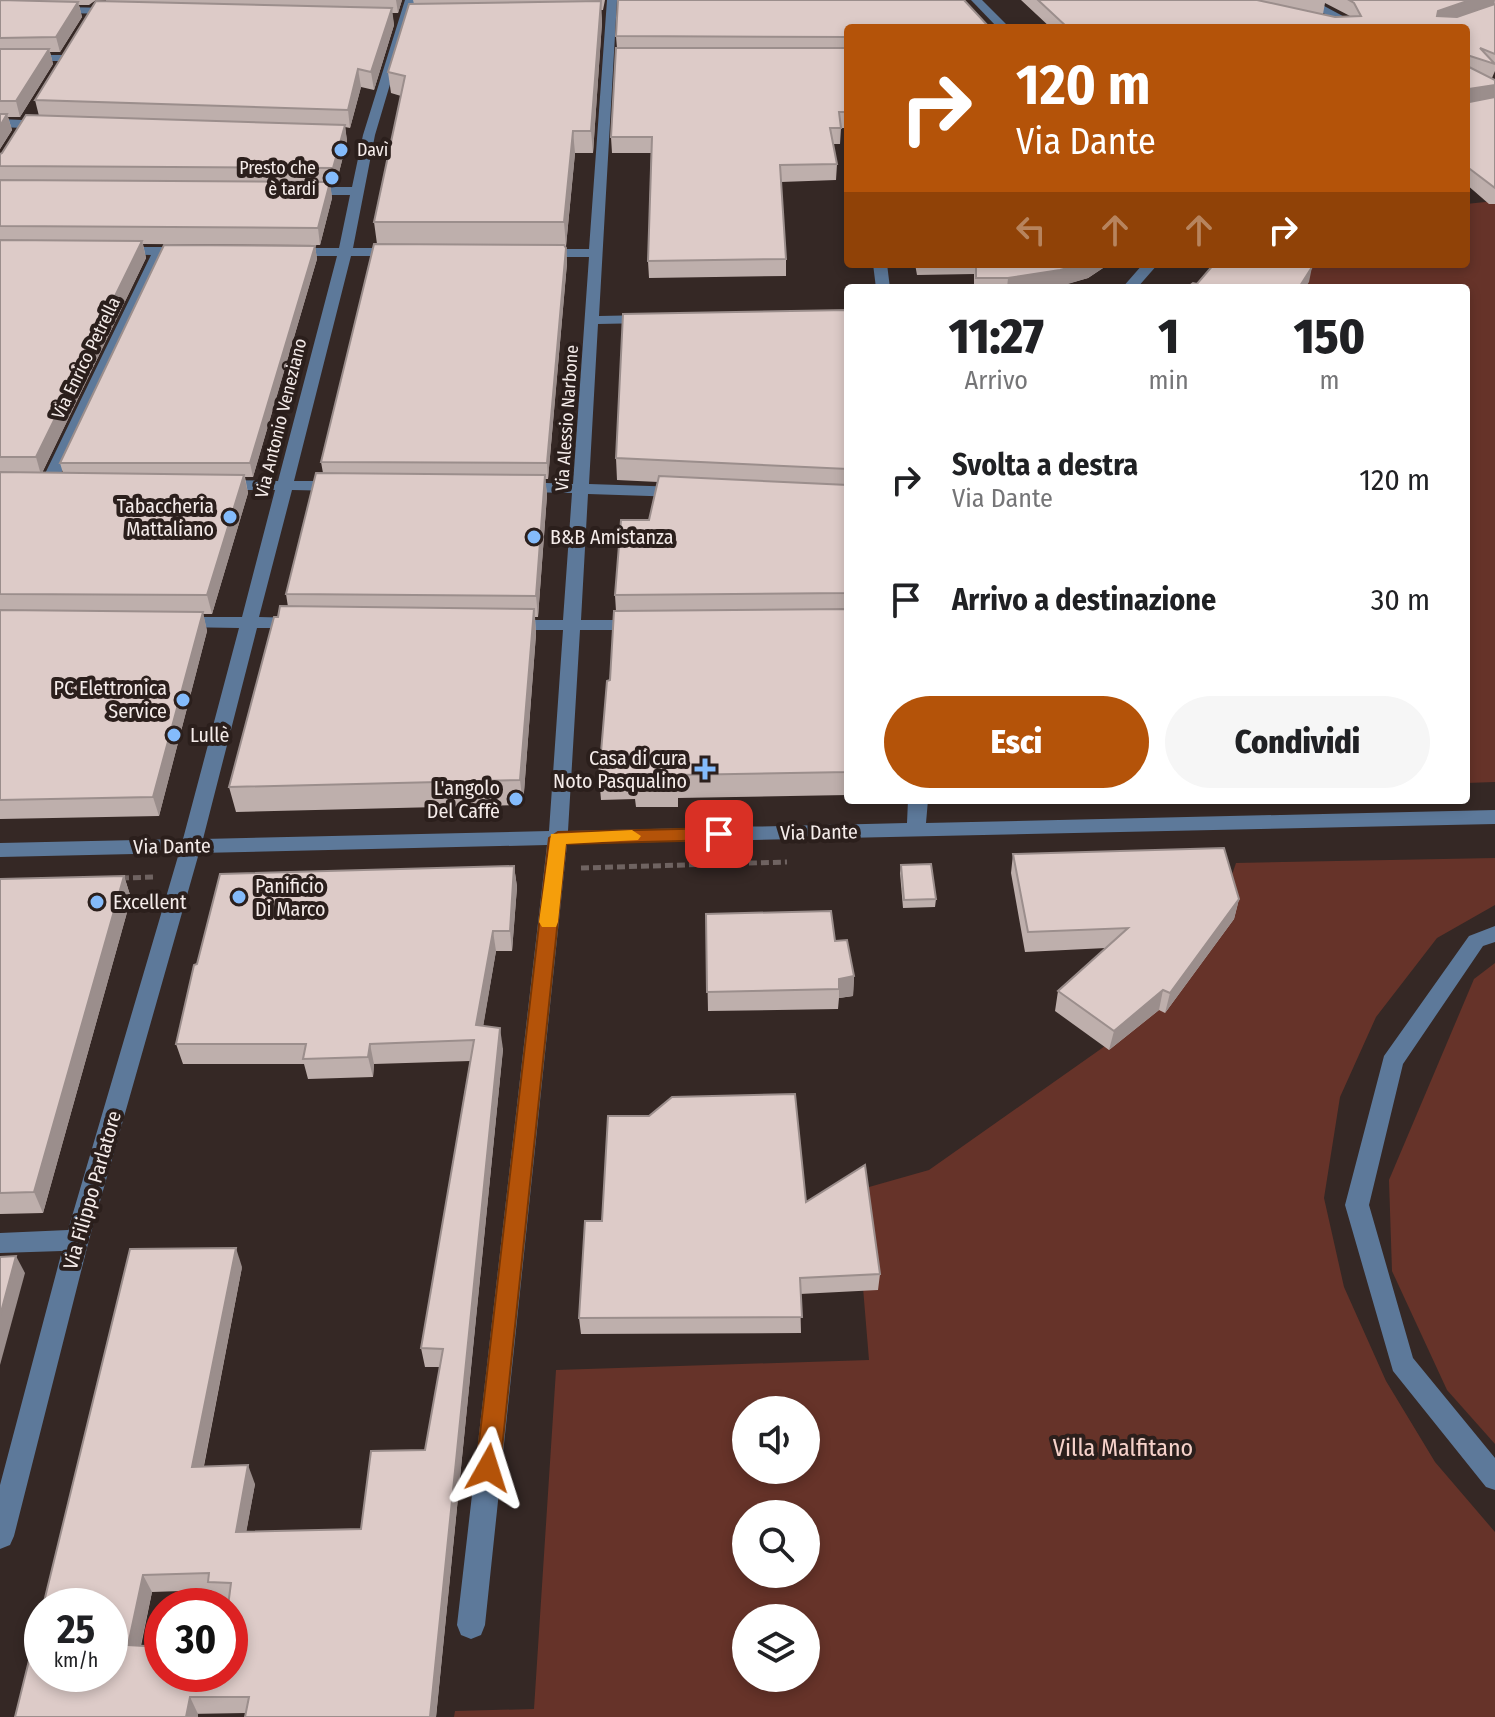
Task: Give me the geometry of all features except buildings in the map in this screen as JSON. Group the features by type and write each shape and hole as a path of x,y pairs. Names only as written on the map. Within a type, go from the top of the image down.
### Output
{"street":[{"name":"Via Antonio Veneziano","path":"191,846 345,252 357,191 361,135 410,0"},
{"path":"976,0 1000,24"},
{"path":"1305,0 1351,24"},
{"path":"89,23 99,5"},
{"path":"0,9 99,5 128,12"},
{"name":"Via Alessio Narbone","path":"471,1625 558,838 574,626 595,253 616,57 608,11"},
{"path":"1320,22 1330,24"},
{"path":"59,71 74,46"},
{"path":"0,58 67,58"},
{"path":"24,129 35,111"},
{"path":"0,123 24,129 58,125"},
{"path":"295,191 357,191"},
{"path":"112,250 204,251"},
{"name":"Via Enrico Petrella","path":"48,484 160,251"},
{"path":"277,252 413,252"},
{"path":"519,253 595,253"},
{"path":"1133,284 1147,268"},
{"path":"593,320 669,319"},
{"path":"205,485 363,486"},
{"path":"504,487 692,492"},
{"path":"156,622 311,624"},
{"path":"496,625 665,625"},
{"path":"916,830 918,804"},
{"name":"Via Dante","path":"0,850 1495,817"},
{"name":"Via Filippo Parlatore","path":"0,1535 77,1240 191,846"},
{"path":"1495,934 1476,941 1392,1062 1357,1205 1402,1363 1495,1478"},
{"path":"0,1243 77,1240"}],"green space":[{"path":"1495,201 1495,782 1470,783 1470,284 1307,284 1304,268 1470,268 1470,204"},
{"name":"Villa Malfitano","path":"1495,858 1495,905 1437,938 1376,1017 1340,1097 1324,1198 1344,1287 1386,1381 1435,1462 1495,1532 1495,1717 454,1717 455,1711 534,1709 556,1370 869,1360 855,1191 929,1170 1159,1008 1209,942 1236,863"},
{"path":"1495,963 1495,1444 1447,1390 1392,1271 1389,1180 1474,979"}],"slow traffic":[{"path":"549,922 558,838 632,836"}],"place":[{"name":"Davì","path":"341,150"},
{"name":"Presto che è tardi","path":"332,178"},
{"name":"Tabaccheria Mattaliano","path":"230,517"},
{"name":"B&B Amistanza","path":"534,537"},
{"name":"PC Elettronica Service","path":"183,700"},
{"name":"Lullè","path":"174,735"},
{"name":"Casa di cura Noto Pasqualino","path":"705,769"},
{"name":"L'angolo Del Caffè","path":"516,799"},
{"name":"Panificio Di Marco","path":"239,897"},
{"name":"Excellent","path":"97,902"}],"route":[{"path":"488,1468 558,838 719,834"}]}
